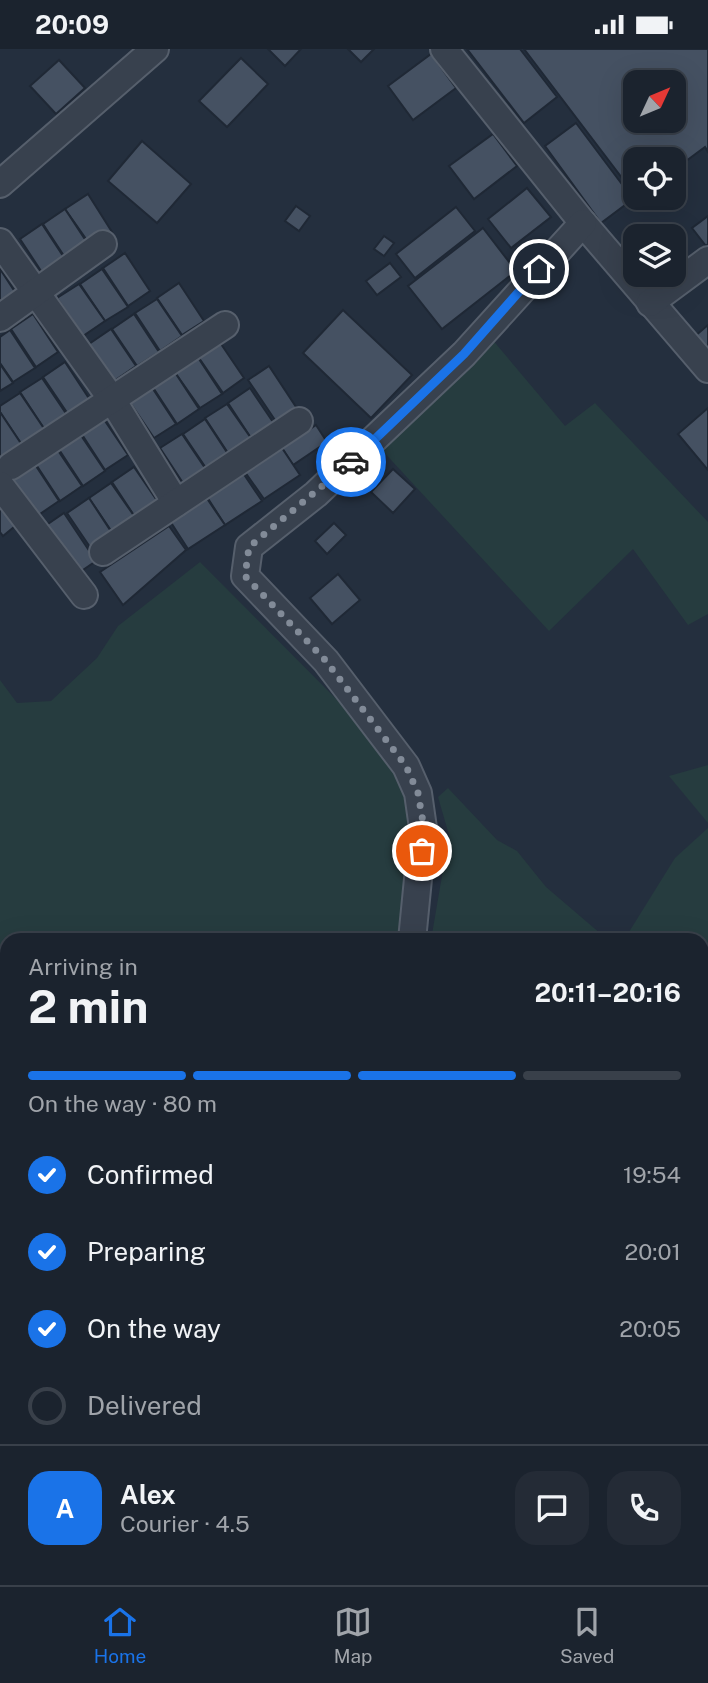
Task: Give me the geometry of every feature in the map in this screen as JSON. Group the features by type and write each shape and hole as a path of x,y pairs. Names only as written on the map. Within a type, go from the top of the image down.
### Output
{"street":[{"path":"0,184 155,49"},
{"path":"444,49 583,223 708,369"},
{"path":"413,933 424,828 418,793 406,766 341,678 245,576 245,563 249,547 316,494 464,354 583,223"},
{"path":"0,242 111,398 176,503"},
{"path":"0,318 103,244"},
{"path":"650,303 708,260"},
{"path":"84,595 6,475 111,398 225,325"},
{"path":"103,552 299,421"}],"green space":[{"path":"491,338 565,426 595,403 708,522 708,614 688,625 633,549 549,631 380,448"},
{"path":"200,562 359,722 396,773 410,812 415,837 404,933 0,933 0,680 17,703 51,701 97,658 118,626"},
{"path":"708,765 708,823 669,776"},
{"path":"448,788 497,840 517,851 546,887 600,933 432,933 449,835 438,797"},
{"path":"708,828 708,933 628,933 675,858"}],"building":[{"path":"268,49 301,49 285,66"},
{"path":"348,49 374,49 361,62"},
{"path":"467,49 520,49 557,97 524,123"},
{"path":"524,49 708,49 708,152 705,147 686,161 686,147 623,147 623,179"},
{"path":"431,54 456,88 413,120 388,86"},
{"path":"241,58 268,84 227,127 199,101"},
{"path":"59,60 85,88 56,114 30,86"},
{"path":"576,123 623,186 623,206 601,223 545,146"},
{"path":"493,134 517,166 474,199 449,166"},
{"path":"142,141 191,184 157,223 108,181"},
{"path":"527,188 551,217 511,248 488,219"},
{"path":"88,194 112,232 91,246 65,209"},
{"path":"296,206 310,216 299,231 285,221"},
{"path":"456,207 475,231 415,278 396,254"},
{"path":"65,209 90,247 68,262 43,224"},
{"path":"708,216 708,244 706,246 692,228"},
{"path":"42,224 67,262 45,277 20,239"},
{"path":"483,228 516,271 442,329 408,286"},
{"path":"384,236 394,243 384,256 374,249"},
{"path":"125,253 150,291 128,306 103,268"},
{"path":"390,263 401,277 377,295 366,281"},
{"path":"0,269 17,295 0,307"},
{"path":"102,269 128,307 105,321 80,284"},
{"path":"179,283 204,321 182,335 157,298"},
{"path":"79,284 105,321 83,336 57,298"},
{"path":"157,299 182,336 160,351 135,313"},
{"path":"343,310 412,375 371,418 303,353"},
{"path":"33,314 58,352 36,367 11,329"},
{"path":"134,314 159,352 137,366 112,329"},
{"path":"708,325 708,353 694,337"},
{"path":"111,329 136,366 114,381 89,344"},
{"path":"10,330 35,368 13,382 0,363 0,337"},
{"path":"219,341 244,378 223,393 197,355"},
{"path":"197,356 222,394 200,408 174,371"},
{"path":"65,362 90,400 68,414 43,377"},
{"path":"0,364 13,383 0,391"},
{"path":"269,366 298,410 277,423 248,380"},
{"path":"174,371 199,409 177,424 152,386"},
{"path":"42,378 67,415 45,430 20,392"},
{"path":"151,386 176,424 154,438 129,401"},
{"path":"250,388 275,425 253,441 228,403"},
{"path":"20,393 45,430 22,445 0,412 0,406"},
{"path":"227,404 253,441 230,456 205,418"},
{"path":"708,408 708,470 678,434"},
{"path":"0,412 22,445 0,460"},
{"path":"103,418 128,455 105,470 81,433"},
{"path":"205,419 230,457 208,471 183,434"},
{"path":"316,425 327,442 293,465 282,448"},
{"path":"80,434 105,471 83,486 58,448"},
{"path":"182,434 207,471 185,486 160,448"},
{"path":"282,448 300,475 264,499 245,472"},
{"path":"57,449 82,486 60,501 35,463"},
{"path":"34,463 59,501 37,516 12,478"},
{"path":"134,467 160,505 137,520 112,482"},
{"path":"393,469 415,489 393,513 371,492"},
{"path":"243,473 262,501 225,525 207,497"},
{"path":"111,483 137,520 114,535 89,498"},
{"path":"206,497 225,525 188,549 170,521"},
{"path":"0,498 20,522 3,536 0,532"},
{"path":"89,498 114,536 92,550 67,513"},
{"path":"64,513 96,561 77,574 45,526"},
{"path":"334,523 346,535 327,554 315,541"},
{"path":"169,526 186,550 123,605 100,572"},
{"path":"338,574 360,600 332,624 310,598"}],"way so far":[{"path":"351,462 316,494 249,547 245,576 326,661 406,766 418,793 424,828 422,851"}],"route":[{"path":"351,462 464,354 539,269"}]}
